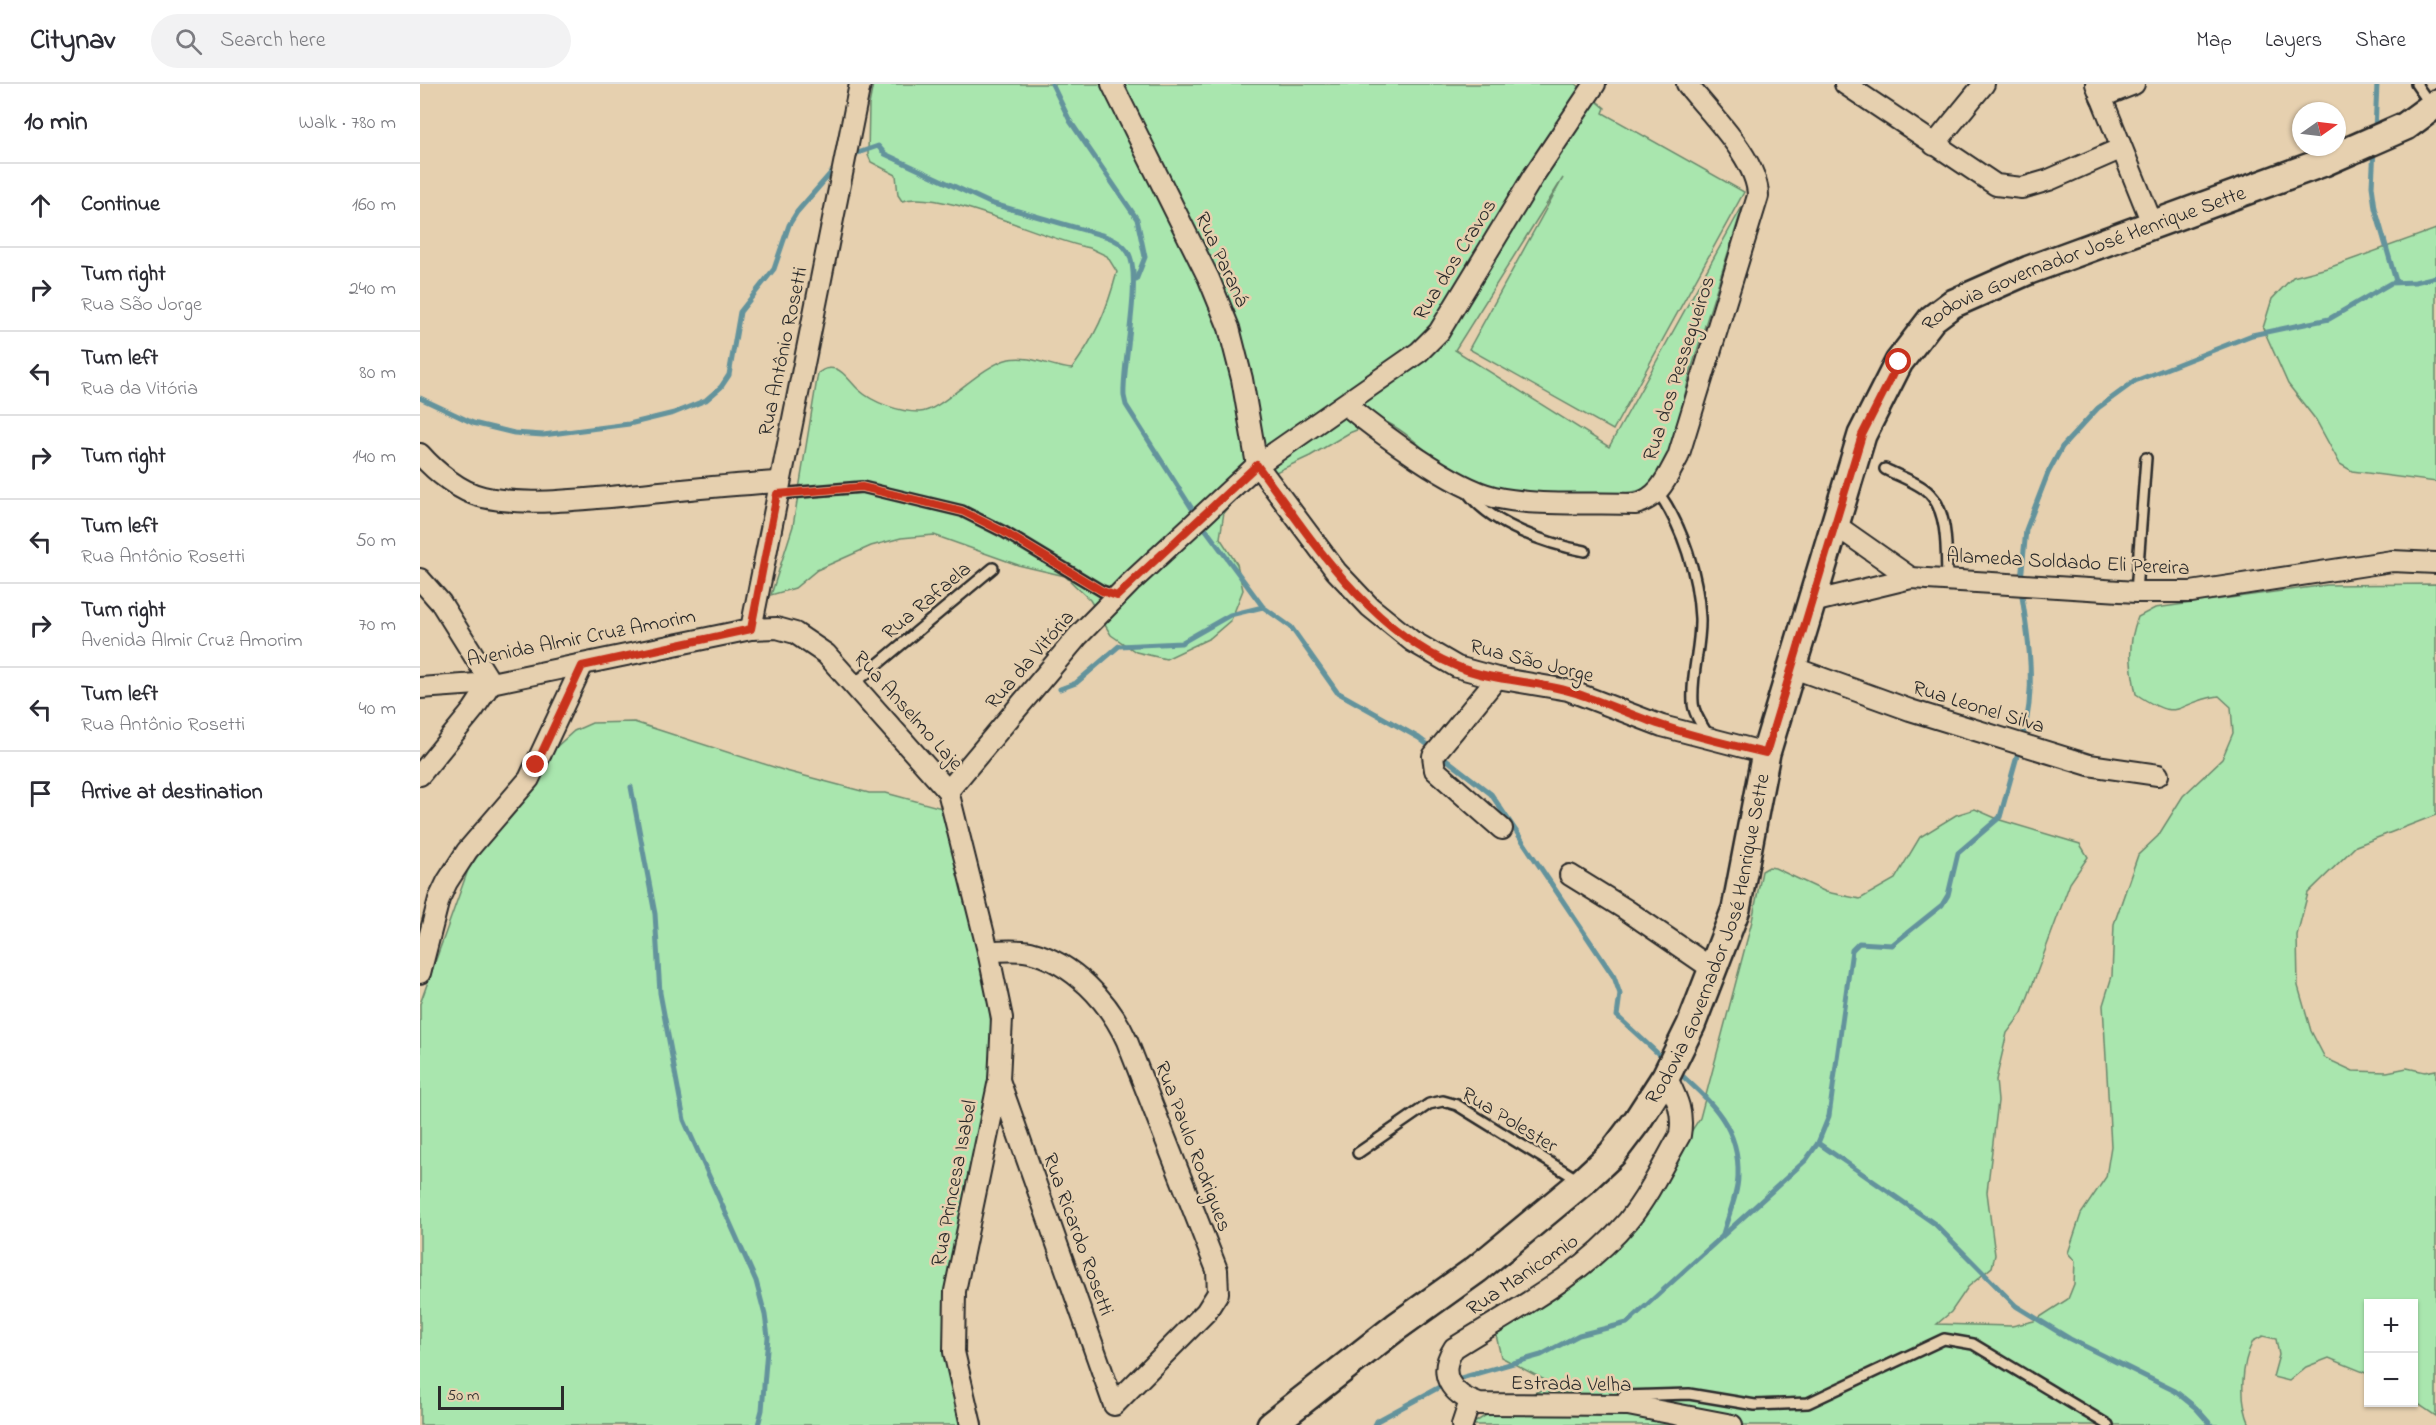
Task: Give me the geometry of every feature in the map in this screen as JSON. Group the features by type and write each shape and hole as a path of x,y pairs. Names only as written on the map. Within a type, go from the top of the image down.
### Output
{"main road":[{"name":"Rodovia Governador José Henrique Sette","path":"1271,1425 1396,1327 1477,1269 1582,1182 1625,1137 1666,1076 1714,970 1736,909 1766,753 1862,435 1899,362 1932,319 1974,293 2152,223 2324,162 2406,126 2434,105"}],"street":[{"name":"Rua Antônio Rosetti","path":"751,629 860,84"},
{"name":"Rua Paraná","path":"1112,84 1209,279 1229,328 1242,379 1257,465"},
{"name":"Rua dos Cravos","path":"1257,465 1346,405 1419,352 1439,333 1534,175 1595,84"},
{"name":"Rua dos Pessegueiros","path":"1346,405 1378,432 1461,484 1492,496 1515,500 1636,504 1649,500 1658,492 1678,457 1758,196 1755,173 1687,84"},
{"path":"1845,84 1996,185 2022,188 2049,180 2120,149"},
{"path":"1934,145 1984,84"},
{"path":"2134,84 2098,90 2120,149 2152,223"},
{"path":"420,454 455,484 482,497 514,501 565,501 723,485 778,488"},
{"name":"Rua da Vitória","path":"948,791 1078,636 1117,596 1257,465"},
{"name":"Rua São Jorge","path":"1257,465 1336,571 1370,607 1412,641 1457,667 1497,678 1568,690 1662,726 1766,753"},
{"path":"1834,524 1911,578"},
{"name":"Alameda Soldado Eli Pereira","path":"1812,602 1911,578 2136,592 2191,592 2392,561 2436,564"},
{"path":"420,579 441,603 491,683 473,710 420,775"},
{"name":"Rua Anselmo Laje","path":"751,629 777,628 795,633 826,654 948,791 988,951"},
{"name":"Avenida Almir Cruz Amorim","path":"420,688 491,683 582,666 751,629"},
{"path":"420,974 439,899 447,882 467,851 529,779 582,666"},
{"name":"Rua Leonel Silva","path":"1791,667 1910,710 2089,765 2158,775"},
{"path":"1497,678 1432,756 1432,764 1435,770 1502,830"},
{"path":"1570,875 1625,909 1714,970"},
{"name":"Rua Princesa Isabel","path":"971,1425 954,1352 956,1291 999,1080 1002,1018 988,951"},
{"name":"Rua Paulo Rodrigues","path":"988,951 1028,951 1061,963 1075,973 1114,1016 1127,1041 1217,1270 1218,1293 1206,1312 1114,1405"},
{"name":"Rua Manicomio","path":"1467,1413 1450,1385 1445,1373 1445,1361 1454,1348 1569,1275 1599,1252 1629,1220 1680,1134 1682,1120 1679,1104 1666,1076"},
{"name":"Rua Ricardo Rosetti","path":"999,1080 1114,1405"},
{"name":"Estrada Velha","path":"1467,1413 1507,1406 1629,1405 1732,1425"},
{"path":"1467,1413 1483,1425"}],"lane":[{"path":"2416,84 2434,105"},
{"path":"2136,592 2146,458"},
{"path":"1885,469 1930,493 1942,519 1947,580"},
{"path":"1461,484 1470,496 1521,531 1554,544 1585,551"},
{"path":"778,488 862,487 962,511 1004,532 1102,591 1117,596"},
{"path":"1658,492 1671,511 1688,554 1697,593 1700,619 1693,702 1710,740"},
{"name":"Rua Rafaela","path":"854,684 993,568"},
{"name":"Rua Polester","path":"1358,1153 1429,1104 1443,1101 1457,1105 1582,1182"},
{"path":"1467,1413 1564,1395 1689,1394 1755,1405 1808,1403 1944,1339 1973,1344 2108,1425"}],"green space":[{"path":"873,84 1576,84 1605,108 1603,113 1744,192 1613,430 1469,349 1563,178 1455,350 1609,447 1743,205 1690,374 1676,433 1665,464 1653,484 1641,490 1621,493 1540,494 1493,488 1479,485 1453,472 1407,435 1382,420 1349,433 1310,456 1246,486 1224,512 1220,538 1237,564 1243,590 1231,620 1210,638 1166,659 1136,652 1111,635 1090,600 1065,576 1018,565 934,535 901,538 871,546 817,570 795,588 771,595 793,526 818,373 826,369 836,369 865,395 879,403 919,412 938,405 985,370 1009,359 1033,360 1072,369 1099,323 1117,272 1107,256 1090,248 967,208 920,199 902,201 898,195 896,175 871,162 868,155 869,105"},
{"path":"2436,229 2436,482 2352,471 2340,464 2316,420 2288,384 2263,328 2272,299 2293,277 2331,267"},
{"path":"2436,584 2436,815 2356,846 2308,893 2297,935 2298,986 2311,1031 2325,1058 2353,1071 2387,1072 2407,1068 2425,1072 2436,1070 2436,1416 2418,1404 2418,1299 2364,1299 2364,1372 2329,1358 2306,1367 2289,1381 2273,1377 2279,1355 2276,1339 2263,1336 2253,1341 2246,1361 2243,1383 2244,1405 2250,1425 1471,1425 1497,1408 1554,1385 1501,1357 1496,1335 1500,1324 1636,1221 1669,1176 1681,1147 1700,1118 1752,921 1762,871 1769,867 1775,868 1826,892 1860,899 1895,879 1920,837 1956,815 1975,809 2000,820 2080,844 2088,857 2070,883 2022,1013 2007,1033 1996,1080 1998,1101 1987,1192 1995,1255 1992,1267 1968,1287 1951,1312 1937,1324 2012,1326 2034,1321 2068,1299 2074,1284 2075,1261 2068,1253 2081,1214 2106,1177 2111,1146 2103,1005 2112,976 2114,924 2138,855 2158,836 2183,796 2222,759 2233,733 2231,707 2219,696 2171,710 2151,703 2136,694 2132,673 2131,646 2138,617 2155,608 2327,585"},
{"path":"634,722 786,771 869,793 886,793 942,808 979,945 986,980 992,1050 990,1085 948,1296 944,1337 967,1425 420,1425 420,1004 468,870 544,758 574,731 592,723"}],"waterway":[{"path":"1052,84 1070,121 1137,219 1145,257 1136,280"},
{"path":"2375,130 2377,84"},
{"path":"852,155 878,146 885,154 990,203 1105,236 1123,246 1132,264 1133,280 1124,381 1126,405 1196,515"},
{"path":"2374,148 2372,186 2375,208 2396,281"},
{"path":"420,398 473,423 514,433 543,435 629,424 674,413 706,400 721,387 729,375 740,312 774,269 789,225 797,212 837,166"},
{"path":"2021,580 2026,530 2048,473 2062,447 2098,408 2135,381 2252,335 2329,319 2391,283 2415,282 2436,277"},
{"path":"1201,523 1263,607 1291,627 1337,692 1419,738 1491,794 1614,977 1620,994 1617,1016 1666,1061"},
{"path":"2021,590 2030,665 2027,721 2022,740"},
{"path":"1060,689 1076,683 1119,646 1181,643 1230,615 1263,607"},
{"path":"1454,1380 1541,1355 1579,1335 1627,1323 1806,1160 1818,1143 1829,1116 1852,950 1859,943 1892,945 1942,905 1948,895 1958,853 2000,817 2019,749"},
{"path":"631,787 655,914 660,993 684,1120 756,1281 765,1315 768,1337 762,1410 758,1425"},
{"path":"1677,1071 1721,1116 1734,1143 1738,1183 1723,1234"},
{"path":"1818,1143 1935,1224 2016,1306 2070,1339 2175,1391 2196,1408 2211,1425"},
{"path":"1375,1425 1377,1421 1445,1384"}],"route":[{"path":"536,765 582,666 751,629 777,494 862,487 962,511 1004,532 1102,591 1117,596 1257,465 1336,571 1370,607 1412,641 1457,667 1497,678 1568,690 1662,726 1766,753 1862,435 1899,362"}]}
